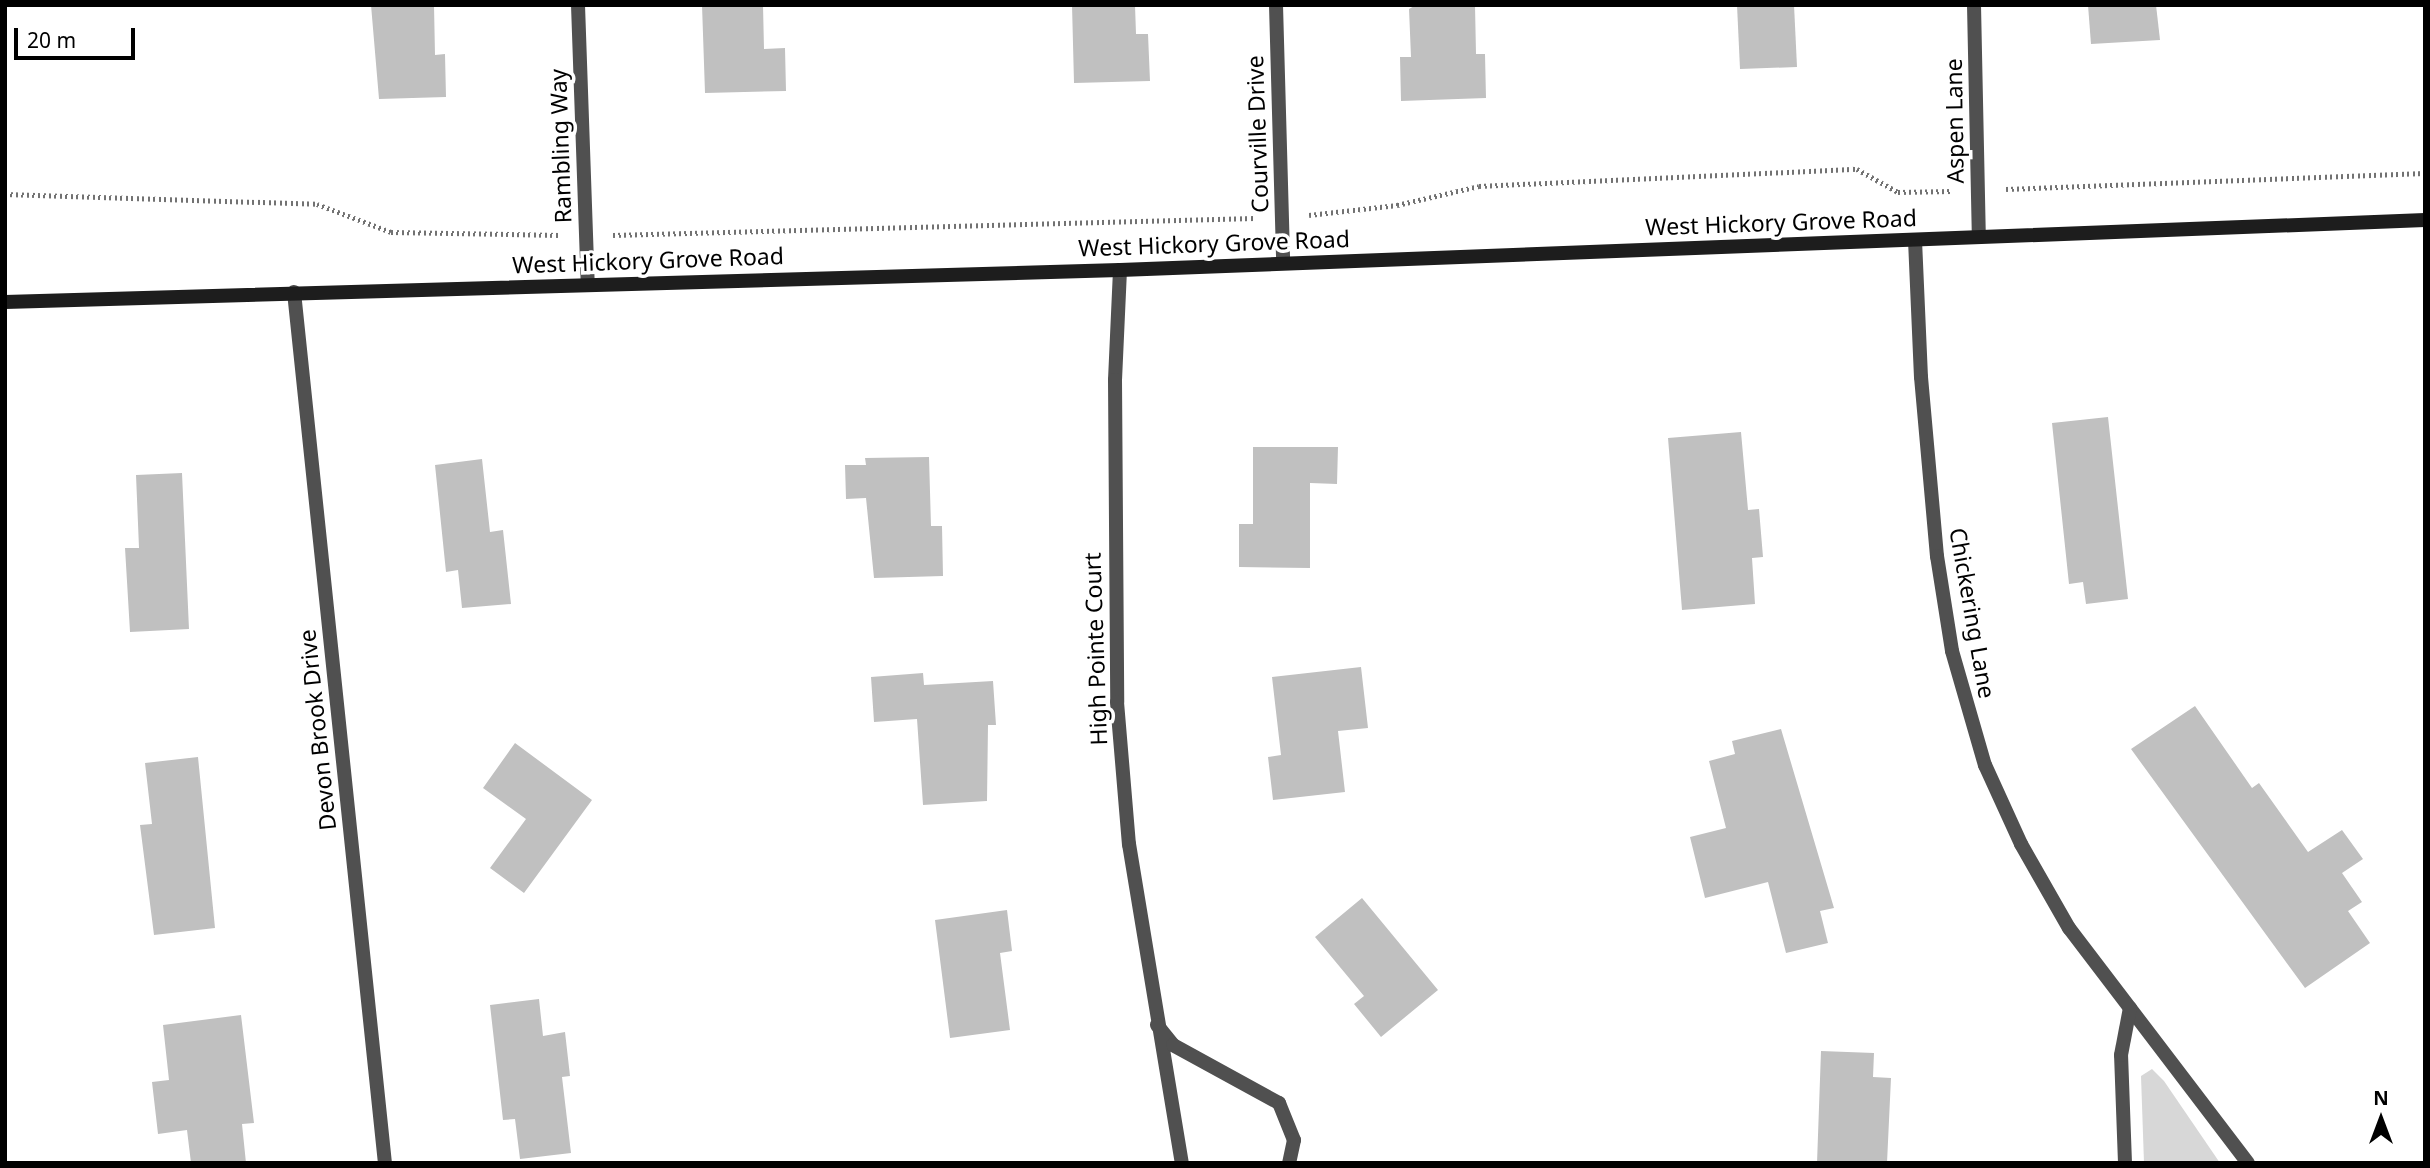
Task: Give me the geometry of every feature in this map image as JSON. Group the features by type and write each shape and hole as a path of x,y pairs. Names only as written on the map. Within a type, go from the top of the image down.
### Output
{"street":[{"name":"Rambling Way","path":"578,5 588,285"},
{"name":"Courville Drive","path":"1276,5 1283,262"},
{"name":"Aspen Lane","path":"1974,5 1979,236"},
{"name":"West Hickory Grove Road","path":"5,302 1120,270 2425,220"},
{"name":"Chickering Lane","path":"1915,240 1921,377 1937,556 1970,719 2021,844 2069,928 2248,1163"},
{"name":"High Pointe Court","path":"1120,270 1115,380 1118,702 1129,844 1156,1024 1182,1163"},
{"name":"Devon Brook Drive","path":"295,292 385,1163"},
{"path":"2125,1163 2121,1055 2130,1008"},
{"path":"1156,1024 1173,1045 1279,1103 1294,1140 1289,1163"}],"path":[{"path":"1325,214 1479,186 1857,169 1888,190 1931,191"},
{"path":"2032,187 2425,173"},
{"path":"5,194 317,204 391,232 544,236"},
{"path":"627,235 1234,220"}],"shaded area":[{"path":"2152,1069 2164,1081 2220,1163 2144,1163 2141,1076"}],"building":[{"path":"371,5 434,5 435,55 445,54 446,97 379,99"},
{"path":"702,5 763,5 764,49 785,48 786,91 705,93"},
{"path":"1072,5 1135,5 1136,34 1148,34 1150,81 1074,83"},
{"path":"1416,5 1475,5 1476,54 1485,54 1486,98 1401,101 1400,57 1411,57 1409,9"},
{"path":"1737,5 1794,5 1797,67 1740,69"},
{"path":"2088,5 2156,5 2160,40 2091,44"},
{"path":"2108,417 2128,599 2086,604 2083,582 2069,584 2052,423"},
{"path":"1741,432 1748,510 1759,509 1763,557 1752,558 1755,604 1682,610 1668,438"},
{"path":"1253,447 1338,447 1337,484 1310,483 1310,568 1239,567 1239,524 1253,524"},
{"path":"929,457 931,526 942,526 943,576 874,578 866,498 846,499 845,465 866,465 865,458"},
{"path":"482,459 490,532 503,530 511,604 462,608 458,570 446,572 435,465"},
{"path":"182,473 189,629 130,632 125,548 139,548 136,475"},
{"path":"1361,667 1368,728 1338,731 1345,792 1273,800 1268,757 1281,755 1272,677"},
{"path":"923,673 924,685 993,681 996,725 988,725 987,801 923,805 917,719 874,722 871,677"},
{"path":"2195,706 2252,788 2259,783 2308,852 2342,830 2363,859 2342,873 2362,902 2348,911 2370,943 2305,988 2131,749"},
{"path":"1781,729 1834,908 1820,911 1828,943 1786,953 1768,882 1705,898 1690,837 1726,828 1709,761 1735,754 1732,741"},
{"path":"515,743 592,800 524,893 490,868 526,819 483,788"},
{"path":"198,757 215,928 154,935 140,825 152,824 145,763"},
{"path":"1362,898 1438,990 1381,1037 1354,1004 1364,996 1315,937"},
{"path":"1007,910 1012,951 1000,953 1010,1030 950,1038 935,920"},
{"path":"539,999 543,1036 565,1032 570,1076 562,1077 571,1153 520,1159 515,1119 503,1120 490,1005"},
{"path":"241,1015 254,1123 242,1124 246,1163 191,1163 187,1130 158,1134 152,1082 169,1080 163,1025"},
{"path":"1821,1051 1874,1053 1873,1077 1891,1078 1887,1163 1817,1163"}]}
